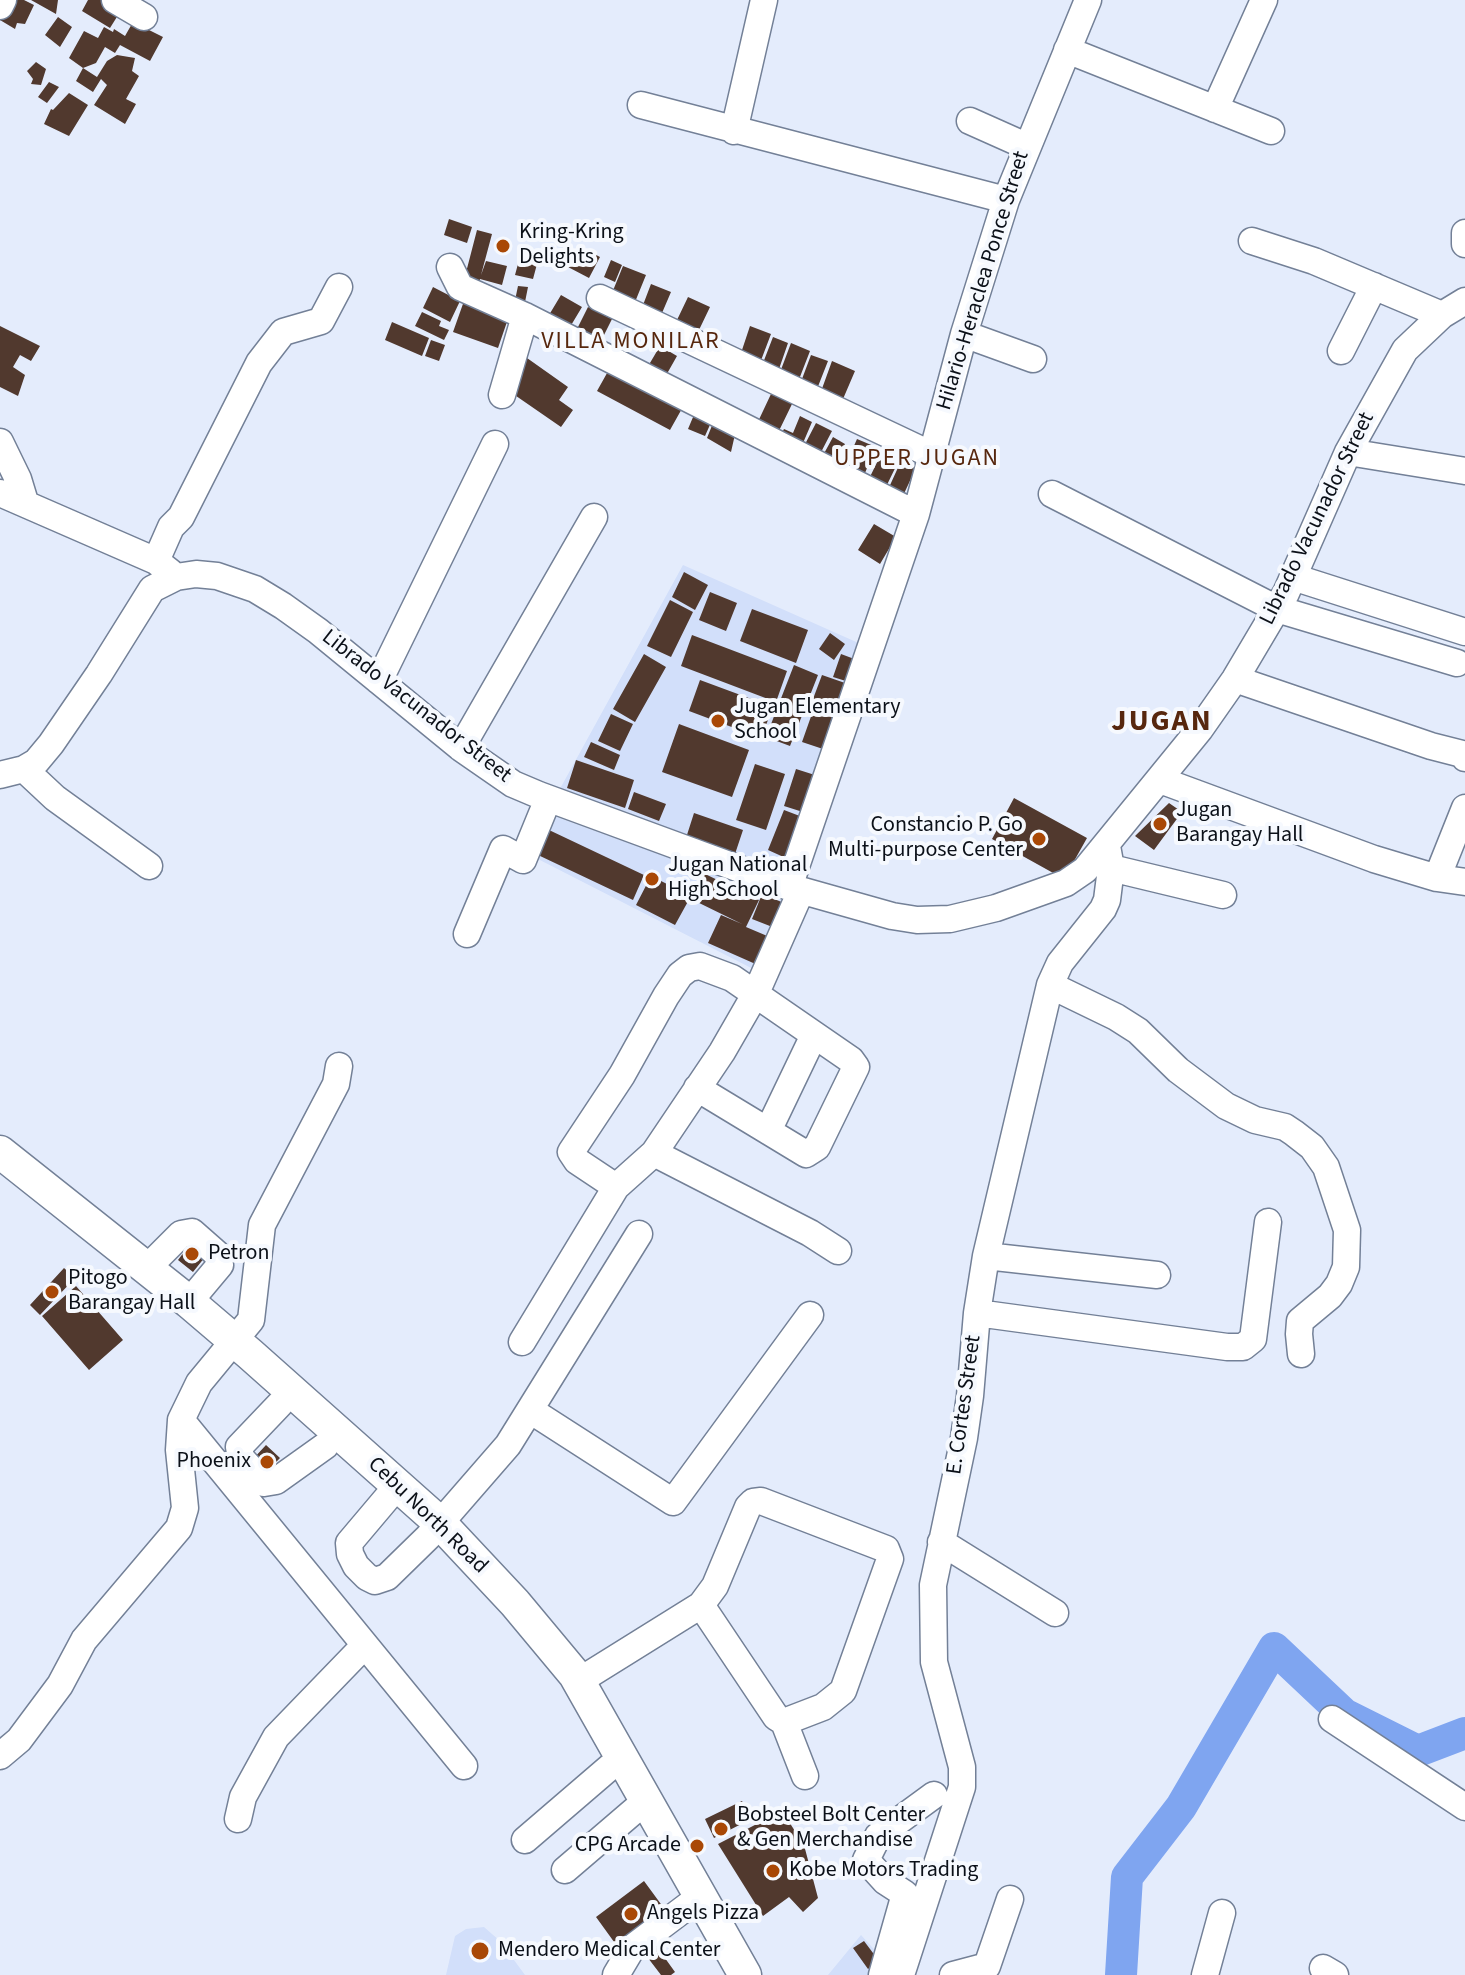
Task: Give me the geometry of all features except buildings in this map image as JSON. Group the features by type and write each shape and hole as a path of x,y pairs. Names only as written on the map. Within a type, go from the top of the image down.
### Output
{"main road":[{"name":"Cebu North Road","path":"0,1152 189,1302 280,1404 325,1446 387,1498 434,1530 547,1663 635,1810 745,1975"},
{"name":"Cebu North Road","path":"0,1173 229,1348 515,1603 579,1681 694,1900 727,1975"}],"street":[{"path":"0,6 3,0"},
{"path":"115,0 144,17"},
{"path":"734,131 764,0"},
{"name":"Hilario-Heraclea Ponce Street","path":"522,1342 616,1187 654,1153 722,1052 756,993 795,889 916,514 964,334 1006,200 1088,0"},
{"path":"1215,109 1264,0"},
{"path":"1067,50 1271,131"},
{"path":"641,105 1006,200"},
{"path":"970,121 1026,146"},
{"path":"1465,233 1465,244"},
{"path":"1252,241 1314,261 1442,315"},
{"path":"450,267 460,287 525,316 916,514"},
{"path":"1341,351 1374,286"},
{"path":"12,772 36,762 69,719 166,569 171,527 181,517 259,363 283,332 321,321 339,287"},
{"path":"600,298 932,455"},
{"name":"Librado Vacunador Street","path":"166,569 217,576 255,589 318,631 461,748 513,784 795,889 892,916 917,920 950,919 996,908 1066,883 1109,857 1160,780 1235,679 1277,609 1348,452 1405,350 1442,315 1465,301"},
{"path":"502,395 525,316"},
{"path":"964,334 1033,359"},
{"path":"0,442 18,479 12,497 166,569"},
{"path":"379,681 495,444"},
{"path":"1348,452 1465,471"},
{"path":"1052,494 1277,609 1457,663"},
{"path":"461,748 594,517"},
{"path":"1293,577 1465,632"},
{"path":"1235,679 1462,754 1465,758"},
{"path":"12,772 149,866"},
{"path":"1160,780 1374,859 1437,878 1465,882"},
{"path":"467,934 503,849 523,860 548,799"},
{"path":"1437,878 1465,808"},
{"path":"1109,857 1223,895"},
{"name":"E. Cortes Street","path":"901,1975 962,1787 962,1767 934,1662 933,1585 968,1410 986,1256 1050,985 1060,963 1103,909 1111,886 1109,857"},
{"path":"616,1187 577,1161 571,1152 622,1075 666,996 680,975 689,968 700,966 732,978 851,1060 856,1067 817,1147 806,1154 697,1088"},
{"path":"1050,985 1138,1031 1178,1070 1226,1106 1255,1120 1285,1127 1312,1147 1319,1157 1332,1179 1348,1248 1346,1267 1339,1284 1330,1296 1300,1321 1301,1354"},
{"path":"768,1131 814,1035"},
{"path":"0,1756 19,1740 60,1685 84,1640 179,1528 185,1508 179,1450 181,1420 199,1383 251,1320 262,1225 336,1084 339,1066"},
{"path":"654,1153 810,1233 838,1251"},
{"path":"977,1313 1243,1347 1253,1339 1268,1222"},
{"path":"146,1269 181,1234 192,1232 217,1254 220,1265 189,1302"},
{"path":"387,1498 349,1543 350,1554 367,1577 375,1581 387,1577 434,1530 508,1445 639,1234"},
{"path":"986,1256 1157,1275"},
{"path":"530,1410 673,1502 810,1315"},
{"path":"280,1404 239,1447 241,1458 258,1478 264,1483 276,1481 325,1446"},
{"path":"181,1420 464,1766"},
{"path":"579,1681 701,1605 715,1586 748,1507 753,1502 761,1501 886,1549 890,1559 843,1691 823,1707 784,1722"},
{"path":"941,1542 1055,1613"},
{"path":"701,1605 776,1717 784,1722 805,1776"},
{"path":"238,1819 243,1797 276,1737 364,1646"},
{"path":"1332,1719 1465,1807"},
{"path":"525,1840 610,1767"},
{"path":"882,1975 905,1894 885,1881 866,1860 878,1836 934,1795"},
{"path":"565,1870 635,1810"},
{"path":"953,1975 987,1966 1010,1899"},
{"path":"616,1975 632,1948 694,1900"},
{"path":"1205,1975 1222,1913"}],"shaded area":[{"name":"Jugan Elementary School","path":"683,565 863,645 785,877 556,796"},
{"name":"Jugan National High School","path":"551,815 790,902 759,972 532,856"},
{"name":"Mendero Medical Center","path":"484,1927 500,1941 525,1975 446,1975 455,1936 466,1929"},
{"path":"861,1935 891,1968 890,1975 828,1975"}],"waterway":[{"path":"1121,1975 1127,1877 1181,1807 1274,1648 1344,1714 1418,1751 1465,1733"}],"place":[{"name":"Kring-Kring Delights","path":"503,246"},
{"name":"Jugan Elementary School","path":"718,721"},
{"name":"Jugan Barangay Hall","path":"1160,824"},
{"name":"Constancio P. Go Multi-purpose Center","path":"1039,839"},
{"name":"Jugan National High School","path":"652,879"},
{"name":"Petron","path":"192,1254"},
{"name":"Pitogo Barangay Hall","path":"52,1292"},
{"name":"Phoenix","path":"267,1462"},
{"name":"Bobsteel Bolt Center & Gen Merchandise","path":"721,1829"},
{"name":"CPG Arcade","path":"697,1846"},
{"name":"Kobe Motors Trading","path":"773,1871"},
{"name":"Angels Pizza","path":"631,1914"},
{"name":"Mendero Medical Center","path":"480,1951"}],"district":[{"name":"VILLA MONILAR","path":"631,343"},
{"name":"UPPER JUGAN","path":"917,460"},
{"name":"JUGAN","path":"1162,723"}]}
